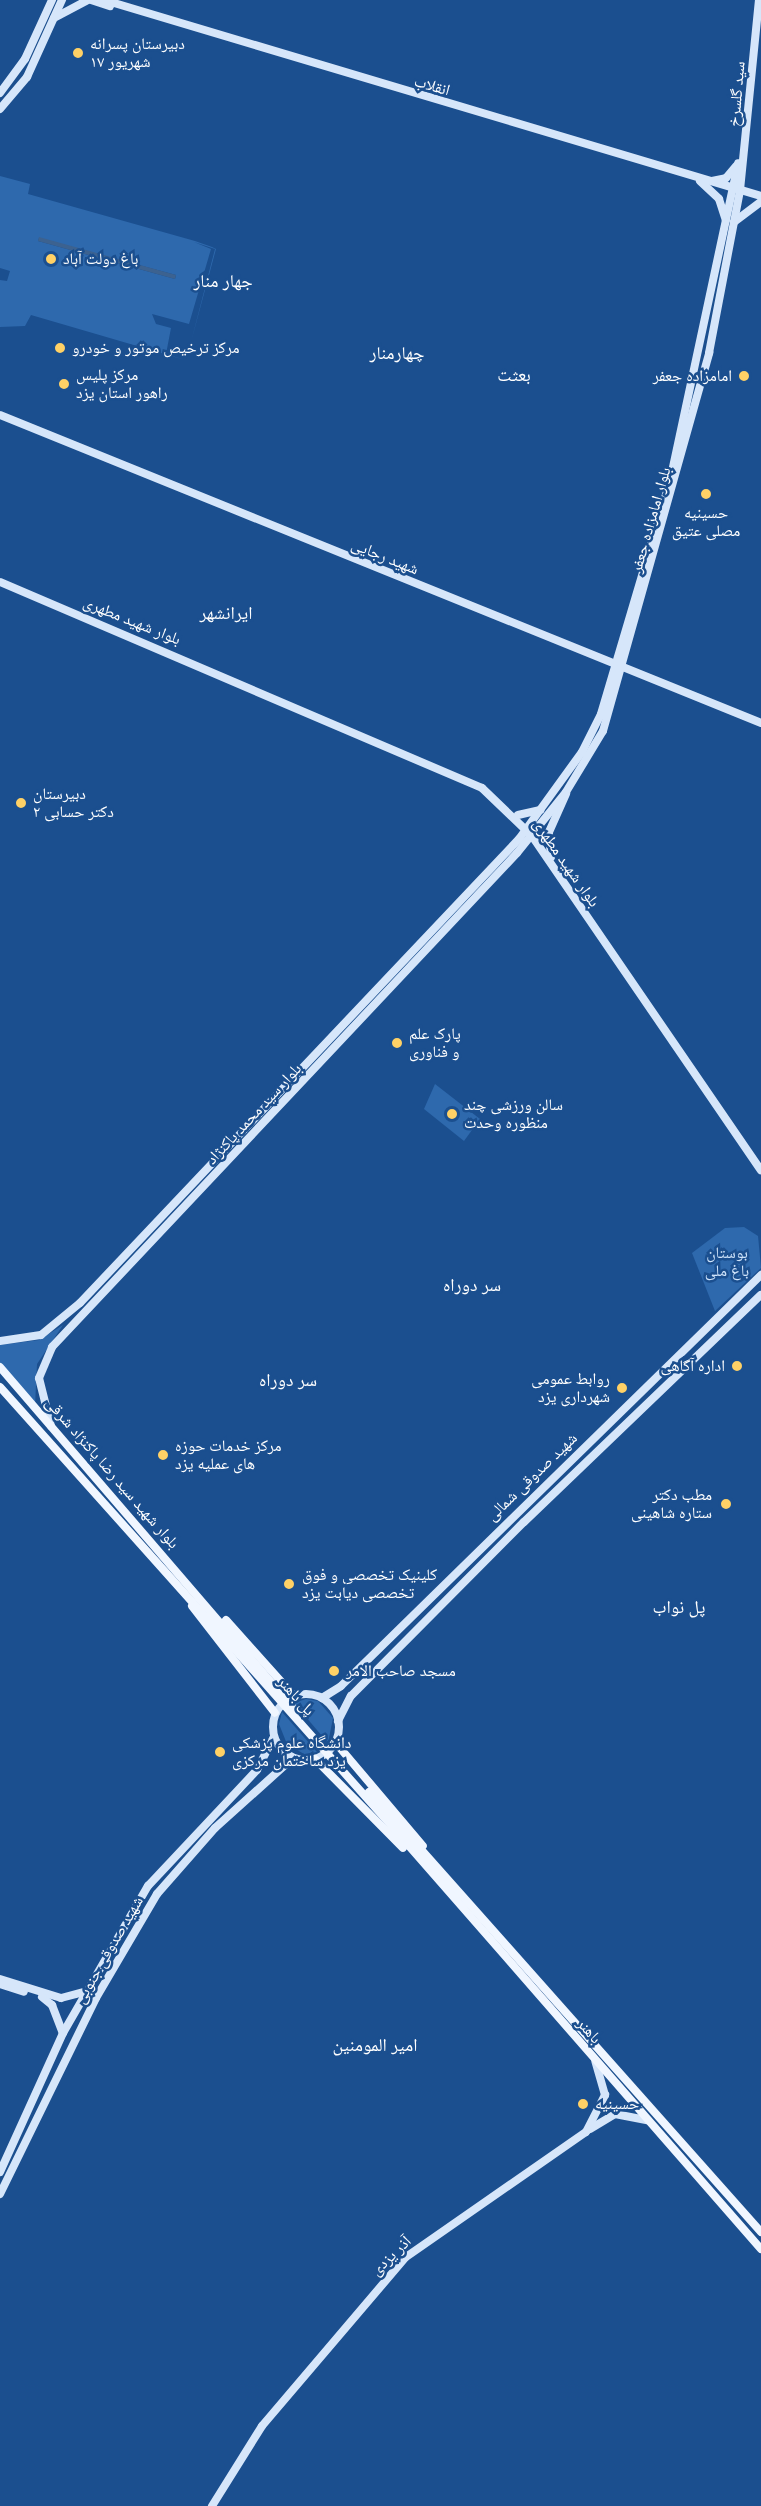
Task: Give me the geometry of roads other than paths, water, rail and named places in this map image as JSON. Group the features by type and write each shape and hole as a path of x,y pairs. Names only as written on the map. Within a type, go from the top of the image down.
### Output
{"main road":[{"path":"47,0 49,18"},
{"path":"0,109 30,72 49,18 52,0"},
{"path":"0,93 19,68 62,0"},
{"path":"49,18 90,0 123,7"},
{"path":"104,0 123,7"},
{"name":"سید گلسرخ","path":"737,189 738,162 757,0"},
{"name":"سید گلسرخ","path":"737,189 757,0"},
{"name":"انقلاب","path":"123,7 761,196"},
{"path":"19,68 27,66 30,72"},
{"path":"709,181 726,178 738,162"},
{"path":"697,178 719,199 730,218 761,202"},
{"name":"بلوار امامزاده جعفر","path":"531,832 596,726 615,666 624,650 709,353 730,218 737,189"},
{"name":"شهید رجایی","path":"0,414 615,666 761,723"},
{"name":"بلوار شهید مطهری","path":"0,582 462,777 518,817 549,856 761,1166"},
{"path":"612,675 604,661 624,650 637,674 619,685"},
{"name":"بلوار امامزاده جعفر","path":"531,832 566,792 603,731 624,669 624,650"},
{"path":"517,853 531,848 549,856 549,832 566,792"},
{"path":"519,839 518,817 544,808"},
{"name":"بلوار سید محمد پاکنژاد","path":"0,1341 41,1335 80,1303 519,839 531,832"},
{"name":"بلوار سید محمد پاکنژاد","path":"52,1427 39,1378 52,1347 453,922 517,853 531,832"},
{"name":"بلوار شهید مطهری","path":"549,856 761,1170"},
{"path":"446,916 453,922"},
{"name":"شهید صدوقی شمالی","path":"322,1698 341,1686 761,1275"},
{"name":"شهید صدوقی شمالی","path":"338,1720 351,1696 761,1295"},
{"path":"80,1303 87,1309"},
{"name":"بلوار شهید سید رضا پاکنژاد شرقی","path":"0,1367 194,1597"},
{"name":"بلوار شهید سید رضا پاکنژاد شرقی","path":"0,1387 194,1597"},
{"path":"194,1597 294,1696 322,1698 338,1720 335,1742 315,1759"},
{"path":"194,1597 200,1619 260,1690 275,1713 274,1737 293,1758 315,1759 329,1770 432,1867"},
{"name":"پل باهنر","path":"194,1597 398,1829"},
{"path":"260,1690 276,1677"},
{"path":"341,1686 351,1696"},
{"path":"275,1713 294,1696"},
{"name":"شهید صدوقی جنوبی","path":"0,2172 84,1991 148,1886 257,1770 274,1737"},
{"path":"335,1742 407,1824 432,1867"},
{"path":"329,1770 346,1756"},
{"name":"شهید صدوقی جنوبی","path":"0,2194 139,1922 215,1828 293,1758"},
{"path":"257,1770 267,1780"},
{"name":"باهنر","path":"398,1829 761,2232"},
{"name":"باهنر","path":"432,1867 595,2061 761,2249"},
{"path":"0,1979 61,1998 84,1991"},
{"path":"0,1984 50,2001 63,2033"},
{"name":"آذر یزدی","path":"212,2506 262,2426 406,2257 586,2132 605,2095 595,2061"},
{"path":"586,2132 615,2114 628,2113 651,2122"}],"place":[{"name":"دبیرستان پسرانه ۱۷ شهریور","path":"78,53"},
{"name":"باغ دولت آباد","path":"51,259"},
{"name":"مرکز ترخیص موتور و خودرو","path":"60,348"},
{"name":"امامزاده جعفر","path":"744,376"},
{"name":"مرکز پلیس راهور استان یزد","path":"64,384"},
{"name":"حسینیه مصلی عتیق","path":"706,494"},
{"name":"دبیرستان دکتر حسابی ۲","path":"21,803"},
{"name":"پارک علم و فناوری","path":"397,1043"},
{"name":"سالن ورزشی چند منظوره وحدت","path":"452,1114"},
{"name":"اداره آگاهی","path":"737,1366"},
{"name":"روابط عمومی شهرداری یزد","path":"622,1388"},
{"name":"مرکز خدمات حوزه های عملیه یزد","path":"163,1455"},
{"name":"مطب دکتر ستاره شاهینی","path":"726,1504"},
{"name":"کلینیک تخصصی و فوق تخصصی دیابت یزد","path":"289,1584"},
{"name":"مسجد صاحب الامر","path":"334,1671"},
{"name":"دانشگاه علوم پزشکی یزد ساختمان مرکزی","path":"220,1752"},
{"name":"حسینیه","path":"583,2104"}],"district":[{"name":"جهار منار","path":"223,281"},
{"name":"چهارمنار","path":"397,353"},
{"name":"بعثت","path":"514,375"},
{"name":"ایرانشهر","path":"226,613"},
{"name":"سر دوراه","path":"472,1285"},
{"name":"سر دوراه","path":"288,1380"},
{"name":"پل نواب","path":"679,1607"},
{"name":"امیر المومنین","path":"375,2045"}],"park label":[{"name":"بوستان باغ ملی","path":"727,1262"}]}
